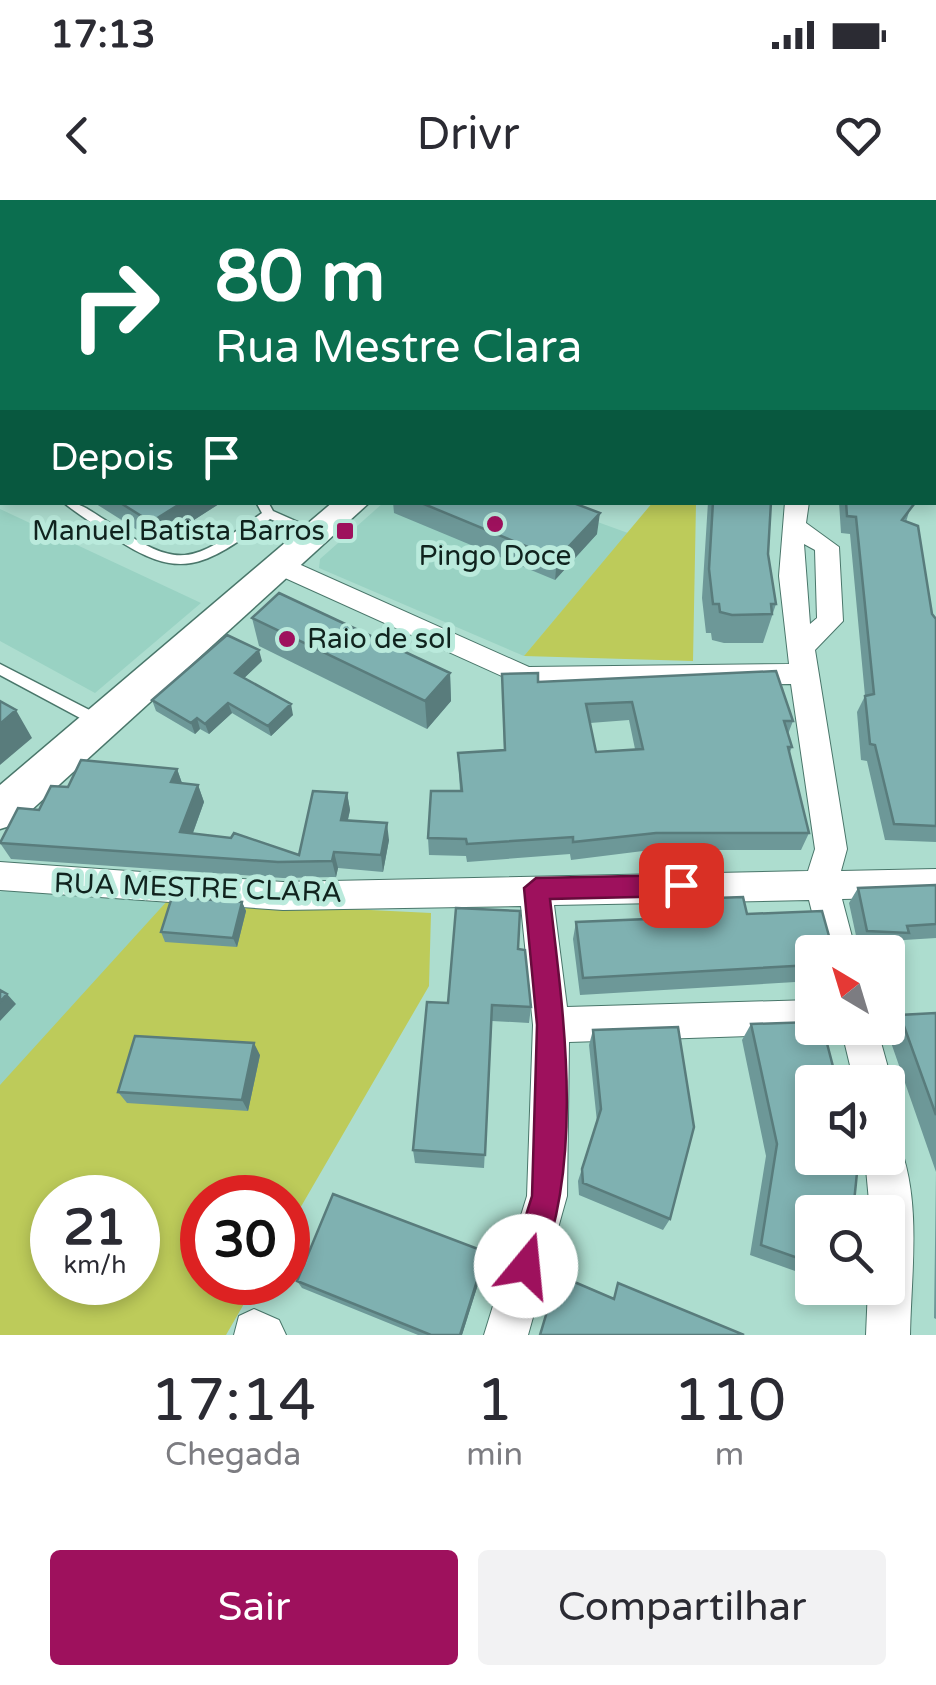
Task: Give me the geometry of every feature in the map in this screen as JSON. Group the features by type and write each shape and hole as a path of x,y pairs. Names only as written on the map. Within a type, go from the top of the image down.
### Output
{"main road":[{"path":"0,810 104,724 351,505"}],"street":[{"path":"795,514 796,620 830,849 821,882 835,935"},
{"path":"283,567 526,676 804,660"},
{"name":"RUA MESTRE CLARA","path":"0,876 284,896 821,882 936,883"},
{"path":"506,1335 547,1196 551,1025 536,888"},
{"path":"551,1025 795,1018"},
{"path":"887,1175 891,1215 888,1335"}],"lane":[{"path":"74,505 173,564 204,559 266,508 320,534"},
{"path":"0,670 104,724"}],"shaded area":[{"path":"381,505 551,505 628,533 524,656 319,568 320,559"},
{"path":"0,509 201,603 95,693 0,641"},
{"path":"9,888 168,900 0,1093 0,892"}],"green space":[{"path":"650,505 696,505 693,661 524,656"},
{"path":"168,900 431,913 429,986 310,1191 310,1175 180,1175 180,1305 243,1305 226,1335 0,1335 0,1085"}],"building":[{"path":"124,505 178,505 151,522"},
{"path":"426,505 579,505 600,513 557,559"},
{"path":"713,505 771,505 768,554 776,604 771,604 772,614 720,612 719,604 713,604 709,569"},
{"path":"846,505 913,505 902,520 918,526 936,619 936,826 894,824 875,745 870,744 865,696 874,694 856,517 847,516"},
{"path":"279,593 450,673 425,701 252,618"},
{"path":"227,635 259,650 235,673 291,704 268,726 228,703 205,724 197,718 191,723 152,700"},
{"path":"776,671 793,721 784,721 809,833 656,833 573,842 573,837 467,844 466,839 428,838 431,791 462,791 458,753 505,750 502,674 538,673 538,682","holes":["632,702 643,749 596,752 586,704"]},
{"path":"0,701 16,710 0,724"},
{"path":"81,760 177,769 171,782 198,785 180,832 231,838 234,833 299,855 313,791 347,793 341,820 387,823 381,855 334,852 332,861 278,862 0,843 18,808 39,810 51,786 68,787"},
{"path":"936,885 936,924 907,926 909,933 867,931 858,888"},
{"path":"172,897 242,902 233,938 161,932"},
{"path":"743,897 747,914 822,911 829,935 795,935 795,966 583,978 576,922 720,916 716,898"},
{"path":"456,908 520,911 518,949 525,950 531,1007 492,1005 485,1155 413,1150 427,1002 448,1003"},
{"path":"936,1013 936,1115 905,1029 905,1015"},
{"path":"795,1023 795,1045 827,1045 833,1065 795,1065 795,1175 857,1175 855,1195 795,1195 795,1257 761,1245 777,1144 751,1024"},
{"path":"678,1027 694,1127 670,1219 583,1183 582,1169 601,1109 593,1030"},
{"path":"135,1036 254,1043 242,1100 118,1092"},
{"path":"333,1194 486,1252 460,1335 431,1335 310,1286 310,1250"},
{"path":"558,1275 614,1299 618,1283 744,1335 540,1335"}],"place":[{"name":"Pingo Doce","path":"495,524"},
{"name":"Manuel Batista Barros","path":"345,531"},
{"name":"Raio de sol","path":"287,639"}],"route":[{"path":"526,1266 547,1196 551,1025 536,888 681,885"}]}
